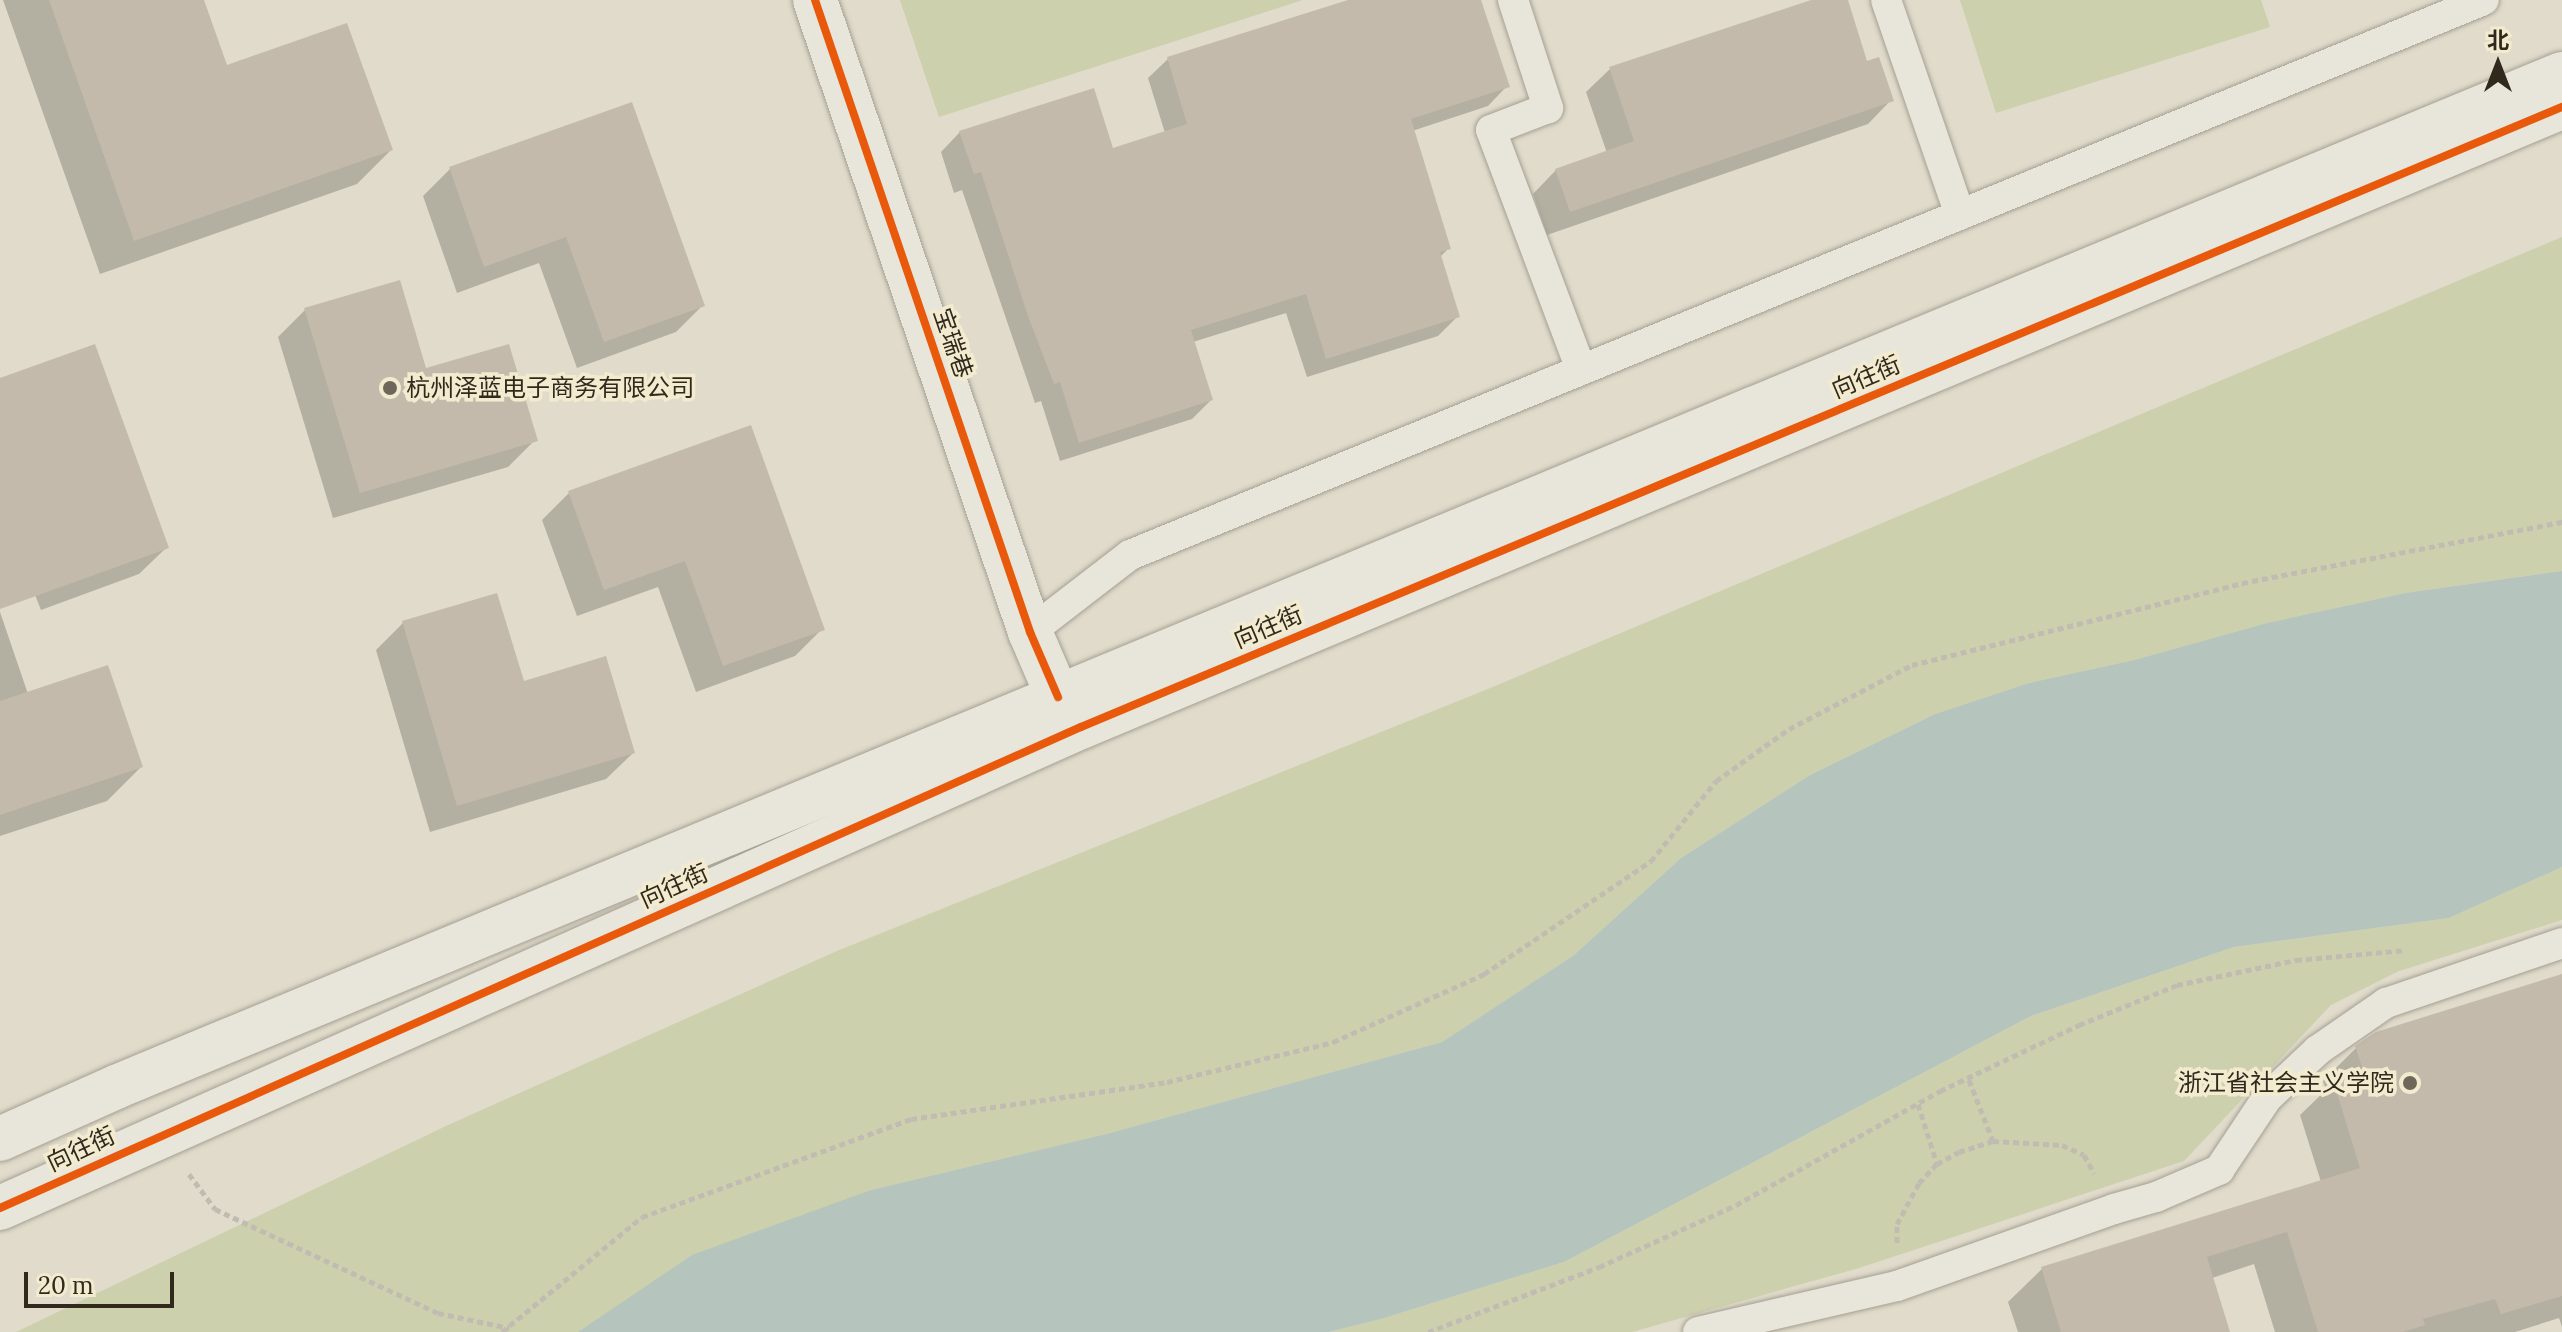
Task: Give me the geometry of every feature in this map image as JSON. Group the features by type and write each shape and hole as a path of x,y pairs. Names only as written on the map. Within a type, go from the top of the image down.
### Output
{"street":[{"name":"宝瑞巷","path":"815,0 1030,632 1058,697"},
{"name":"向往街","path":"0,1139 130,1081 2562,74"},
{"name":"向往街","path":"0,1208 1081,727 2562,107"}],"lane":[{"path":"1513,0 1548,108 1491,130 1581,370"},
{"path":"1886,0 1960,215"},
{"path":"1030,632 1130,555 2484,0"},
{"path":"1698,1332 1897,1286 2156,1197 2219,1170 2267,1098 2318,1050 2386,1003 2562,943"}],"path":[{"path":"502,1332 642,1217 881,1129 911,1119 1167,1082 1333,1042 1484,974 1651,861 1716,781 1789,729 1912,665 2252,581 2562,522"},
{"path":"1428,1332 1599,1267 1736,1205 1918,1104 2079,1025 2177,985 2332,956"},
{"path":"1969,1080 1993,1141"},
{"path":"1918,1104 1937,1164"},
{"path":"159,1135 215,1209 438,1313 510,1328"},
{"path":"1897,1286 1897,1224 1919,1183 1937,1164 1993,1141 2062,1145 2084,1155 2114,1209"}],"green space":[{"path":"900,0 1303,0 939,117"},
{"path":"1960,0 2261,0 2270,27 1996,113"},
{"path":"2562,237 2562,571 2405,593 2267,623 2134,660 2029,683 1935,714 1810,775 1681,858 1574,955 1442,1042 1106,1134 871,1190 616,1307 578,1332 16,1332 446,1126 837,951 1483,691"},
{"path":"2562,867 2562,920 2399,971 2331,1005 2184,1161 1859,1268 1632,1332 1329,1332 1564,1262 2031,1016 2234,947 2449,918"}],"shaded area":[{"path":"2562,571 2562,867 2449,918 2234,947 2031,1016 1564,1262 1329,1332 578,1332 692,1255 871,1190 1106,1134 1442,1042 1574,955 1681,858 1810,775 1935,714 2029,683 2134,660 2267,623 2405,593"}],"building":[{"path":"49,0 204,0 227,65 347,23 393,150 134,241"},
{"path":"1348,0 1481,0 1510,87 1411,119 1451,249 1440,252 1460,317 1326,359 1306,294 1191,330 1213,400 1079,443 1060,382 1054,384 1028,316 981,172 974,174 959,131 1094,88 1113,148 1187,124 1167,57"},
{"path":"1811,0 1848,0 1867,61 1879,57 1894,101 1570,212 1555,169 1634,141 1609,67"},
{"path":"632,102 705,306 604,342 566,237 484,267 449,167"},
{"path":"400,280 426,368 509,344 538,441 360,493 304,308"},
{"path":"95,344 169,548 0,609 0,378"},
{"path":"751,425 825,630 723,666 685,561 604,590 568,491"},
{"path":"497,593 524,681 606,656 635,753 457,806 402,621"},
{"path":"108,665 143,767 0,815 0,701"},
{"path":"2562,974 2562,1296 2501,1314 2495,1299 2423,1319 2425,1325 2403,1332 2318,1332 2287,1232 2207,1257 2230,1332 2061,1332 2041,1267 2360,1168 2333,1080 2363,1070 2355,1046 2376,1032"}],"cycle path":[{"path":"815,0 1030,632 1058,697"},
{"path":"0,1208 1081,727 2562,107"}],"place":[{"name":"杭州泽蓝电子商务有限公司","path":"390,388"},
{"name":"浙江省社会主义学院","path":"2410,1083"}]}
